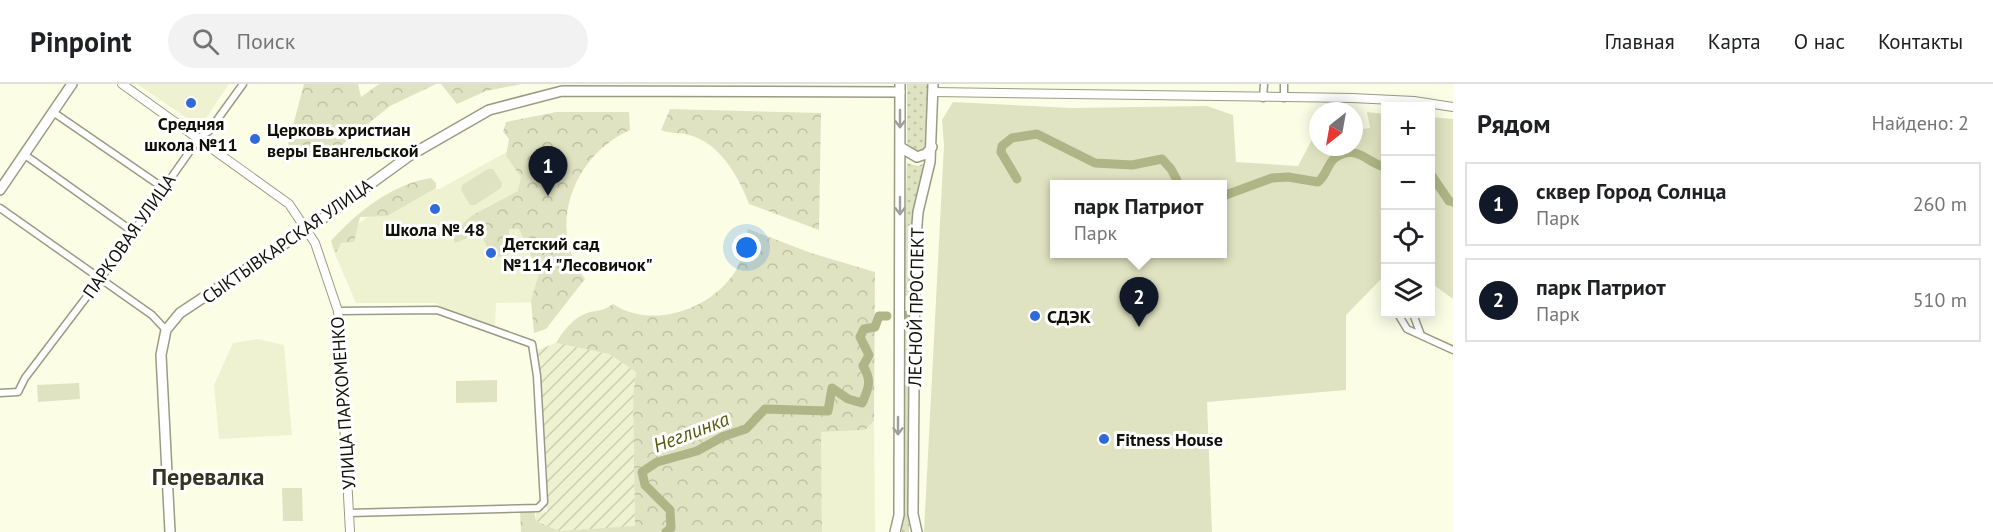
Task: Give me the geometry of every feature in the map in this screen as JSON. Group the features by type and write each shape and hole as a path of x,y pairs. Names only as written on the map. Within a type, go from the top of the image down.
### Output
{"main road":[{"path":"0,190 72,84"},
{"name":"ЛЕСНОЙ ПРОСПЕКТ","path":"895,532 898,515 900,88"},
{"name":"СЫКТЫВКАРСКАЯ УЛИЦА","path":"166,330 180,313 306,229 409,156 462,123 489,110 562,91 900,88"},
{"name":"ЛЕСНОЙ ПРОСПЕКТ","path":"917,532 913,514 916,224 932,147 933,88"},
{"path":"900,147 909,155 917,157 926,154 932,147"},
{"path":"166,330 161,355 170,532"}],"street":[{"name":"УЛИЦА ПАРХОМЕНКО","path":"122,84 289,204 306,229 327,274 338,311 350,532"},
{"name":"ПАРКОВАЯ УЛИЦА","path":"0,393 18,392 25,378 101,278 162,187 199,138 209,131 243,84"},
{"path":"1263,98 1264,84"},
{"path":"1284,84 1284,98"},
{"path":"933,88 1414,100 1453,107"},
{"path":"53,112 162,187"},
{"path":"25,155 132,231"},
{"path":"0,208 152,315 166,330"},
{"path":"338,311 437,310 532,344 537,376 543,478 544,502 538,508 349,513"},
{"path":"1400,318 1407,329 1453,350"},
{"path":"1414,318 1420,335"}],"shaded area":[{"name":"Средняя школа №11","path":"137,84 229,84 200,127"},
{"path":"514,148 528,179 545,302 496,303 495,328 450,312 436,303 356,303 331,245 404,189 439,189"},
{"path":"257,339 284,345 292,435 219,439 214,385 233,343"},
{"path":"556,343 609,354 636,372 633,396 635,527 559,531 536,521 536,513 547,512 535,351"},
{"path":"874,421 875,532 822,532 821,432 865,430"}],"green space":[{"path":"304,84 358,84 361,97 379,84 436,84 390,106 342,145 283,163"},
{"path":"441,84 522,84 486,91 457,104"},
{"path":"907,84 929,84 929,147 919,157 907,147"},
{"path":"953,102 1071,108 1207,106 1233,115 1236,162 1298,166 1309,145 1309,156 1363,156 1363,129 1370,128 1367,112 1381,114 1381,279 1346,315 1346,390 1207,402 1212,532 924,532 944,145 942,120"},
{"path":"670,109 821,113 819,230 749,204 734,172 710,145 689,135 661,130"},
{"path":"556,112 629,112 630,130 610,141 581,174 572,194 567,216 567,237 573,259 585,279 546,329 534,333 531,301 539,273 519,229 509,229 508,255 493,258 480,233 455,243 451,235 471,216 518,191 521,177 506,156 509,139 503,132 506,122"},
{"path":"1435,117 1453,119 1453,299 1435,286"},
{"path":"927,162 915,214 910,296 903,296 907,163 918,166"},
{"path":"488,169 493,169 502,183 501,188 475,205 470,205 461,190 462,185"},
{"path":"431,178 436,183 436,188 387,216 360,217 354,242 341,243 336,253 331,241 364,210 403,186"},
{"path":"748,229 811,253 875,272 874,421 865,430 821,432 822,532 521,532 520,511 534,510 536,521 559,531 635,526 633,396 636,372 609,354 556,343 577,318 613,304 642,315 658,315 674,313 704,301 717,292 736,270 744,250"},
{"path":"906,325 913,325 909,532 902,532"},
{"path":"497,380 497,402 456,403 456,381"},
{"path":"79,383 80,399 38,402 37,385"},
{"path":"282,488 302,488 303,521 283,521"}],"waterway":[{"name":"Неглинка","path":"1017,179 1001,152 1002,146 1012,138 1037,134 1095,163 1132,165 1162,159 1177,180"},
{"name":"Неглинка","path":"1227,195 1272,178 1288,177 1318,182 1332,160 1343,154 1357,154 1381,166"},
{"name":"Неглинка","path":"1435,180 1449,201 1453,202"},
{"name":"Неглинка","path":"904,316 909,315"},
{"name":"Неглинка","path":"666,532 671,528 670,510 645,485 642,472 657,462 697,451 724,436 746,429 765,409 828,411 832,388 848,399 862,403 868,384 868,376 863,366 869,355 860,337 864,329 875,327 879,316 887,316"}],"place":[{"name":"Средняя школа №11","path":"191,103"},
{"name":"Церковь христиан веры Евангельской","path":"255,139"},
{"name":"сквер Город Солнца","path":"548,196"},
{"name":"Школа № 48","path":"435,209"},
{"name":"Детский сад №114 \"Лесовичок\"","path":"491,253"},
{"name":"СДЭК","path":"1035,316"},
{"name":"парк Патриот","path":"1139,327"},
{"name":"Fitness House","path":"1104,439"}],"district":[{"name":"Перевалка","path":"208,476"}]}
